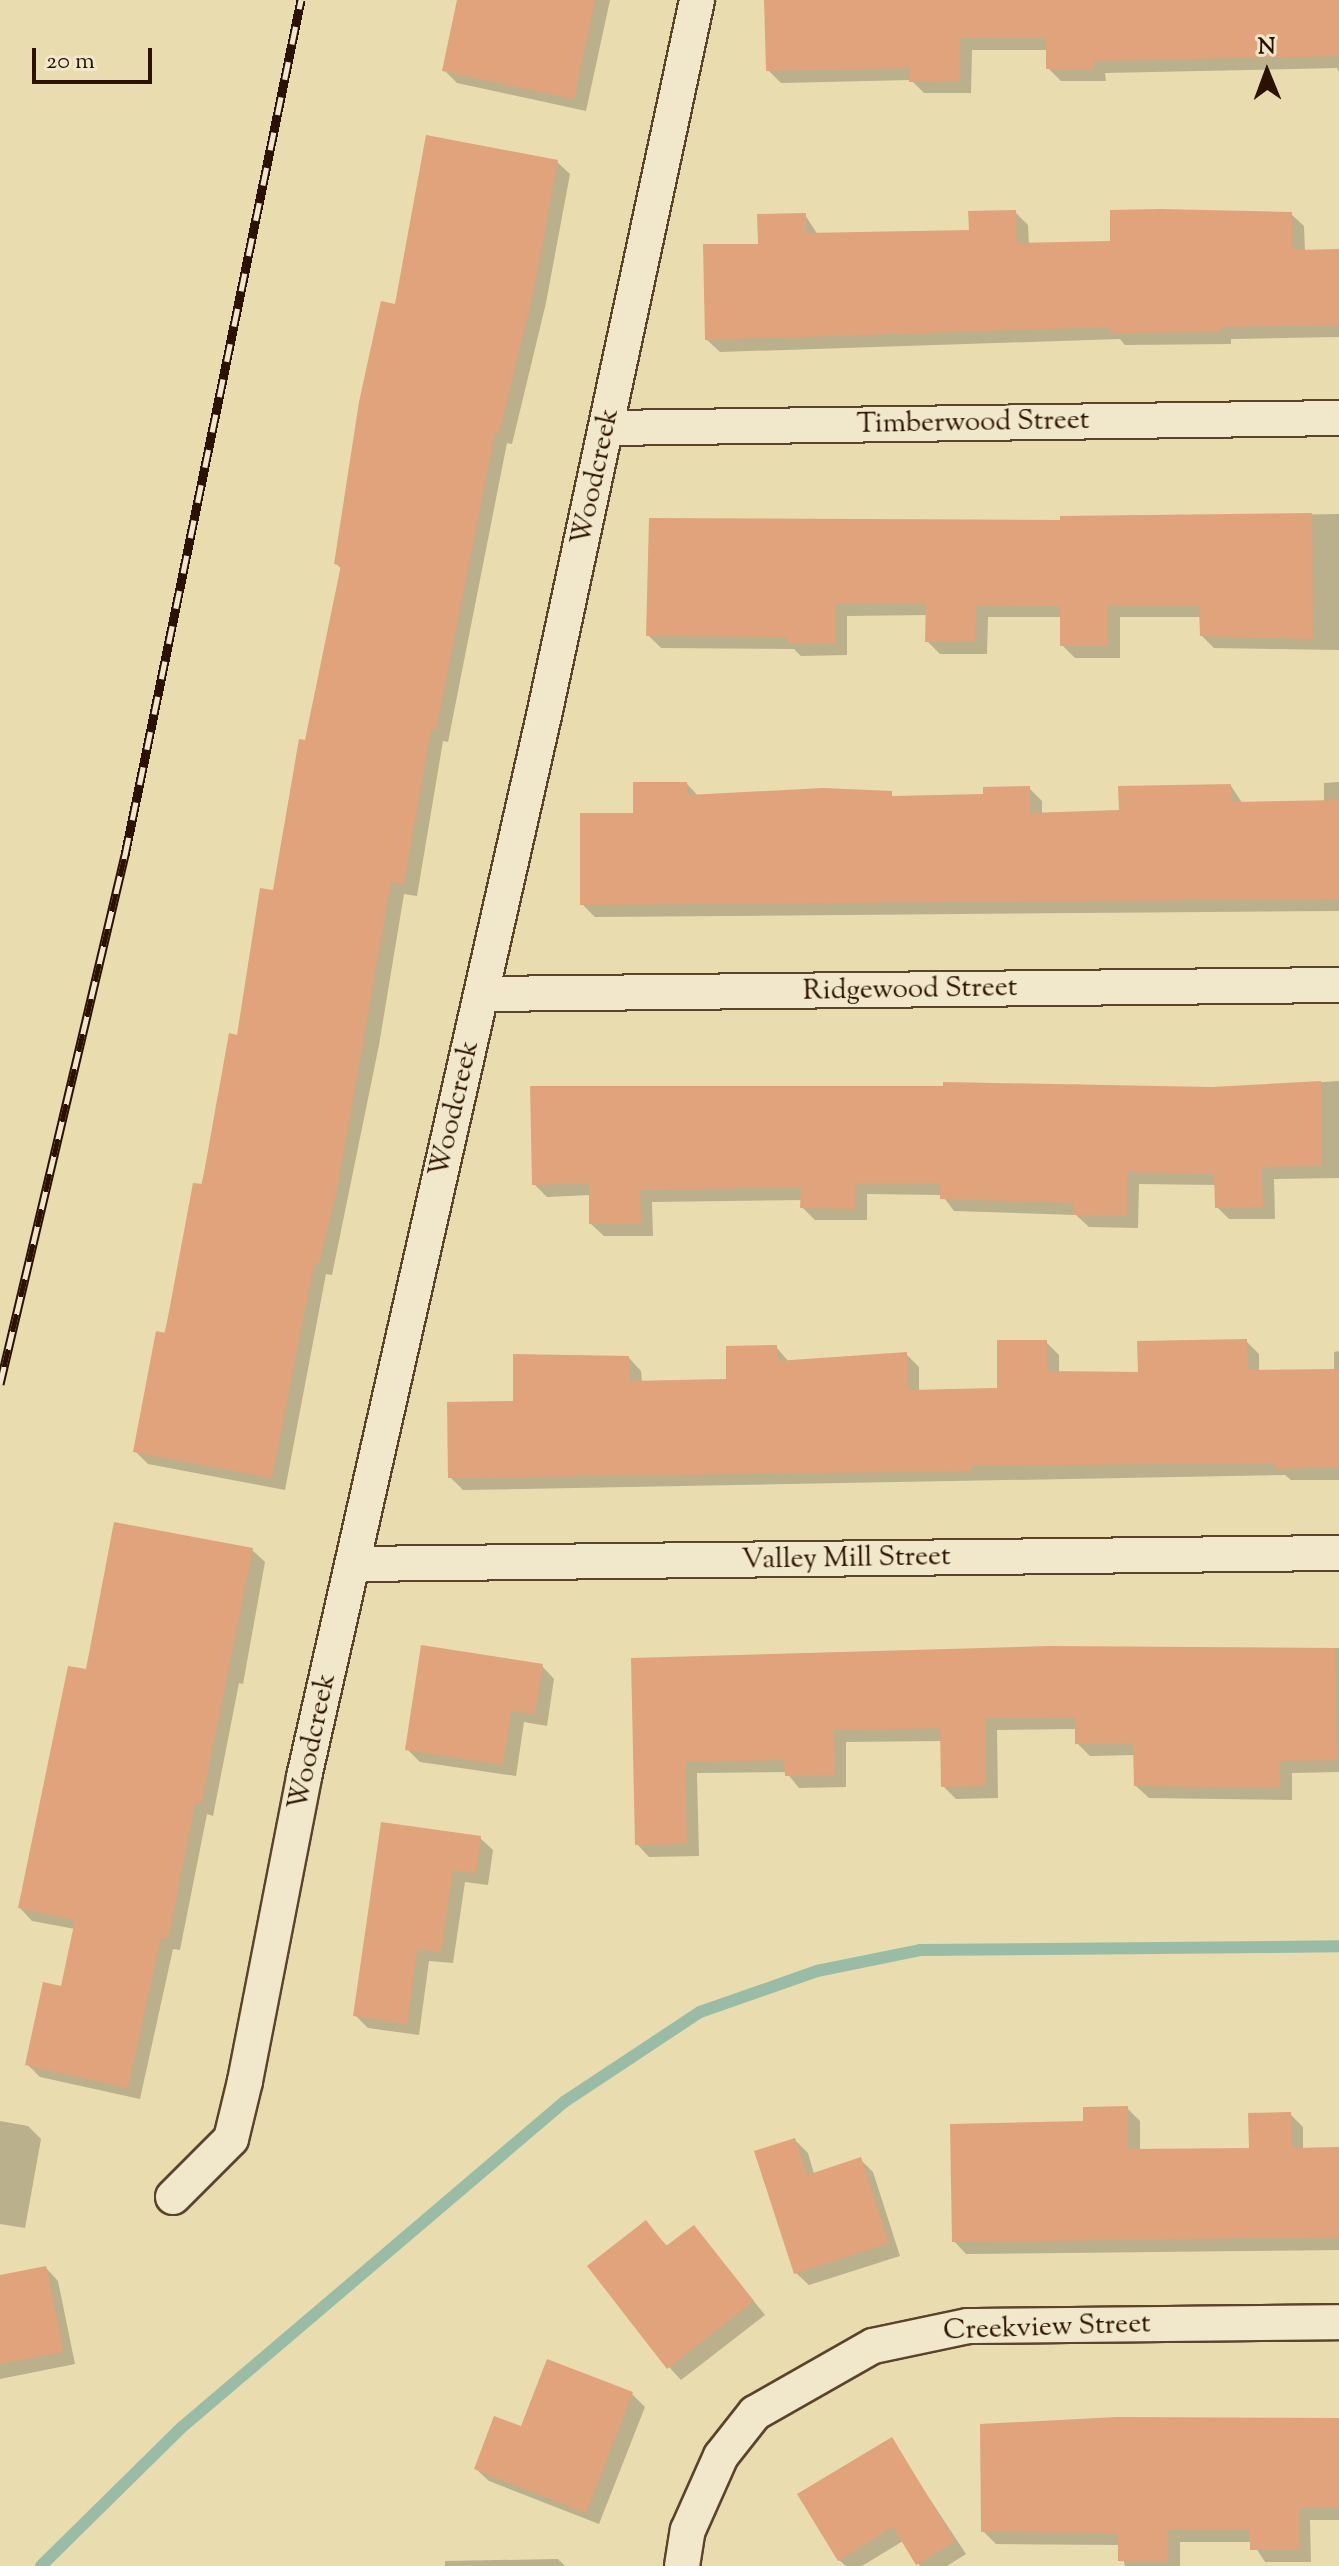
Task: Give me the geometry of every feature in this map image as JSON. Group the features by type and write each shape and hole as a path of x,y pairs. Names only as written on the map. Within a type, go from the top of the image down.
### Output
{"street":[{"name":"Woodcreek","path":"173,2197 231,2139 353,1564 607,428 697,0"},
{"name":"Timberwood Street","path":"607,428 1339,418"},
{"name":"Ridgewood Street","path":"482,994 1339,985"},
{"name":"Valley Mill Street","path":"353,1564 1339,1553"},
{"name":"Creekview Street","path":"682,2566 688,2530 721,2456 755,2413 873,2346 968,2326 1339,2322"}],"building":[{"path":"457,0 595,0 574,99 442,71"},
{"path":"764,0 1339,0 1339,56 1094,61 1094,69 1046,69 1046,38 960,38 960,81 909,82 910,68 766,71"},
{"path":"426,135 558,160 534,289 499,433 495,432 436,730 431,730 404,884 391,882 338,1185 319,1263 314,1263 272,1478 133,1452 156,1331 165,1333 193,1183 202,1184 229,1033 237,1035 260,888 273,890 299,739 305,740 341,565 334,564 359,402 381,301 395,304"},
{"path":"1016,210 1017,243 1110,241 1110,210 1292,212 1293,250 1339,249 1339,325 1219,327 1219,332 1111,333 1110,327 705,340 703,244 758,244 757,214 806,213 806,233 969,230 968,211"},
{"path":"1312,513 1313,639 1200,636 1199,605 1108,605 1108,646 1060,646 1060,606 976,605 975,642 925,642 926,603 835,604 836,644 787,644 787,637 646,636 649,518 1060,520 1060,516"},
{"path":"633,782 687,782 688,795 823,788 892,791 892,796 983,794 983,787 1030,786 1030,813 1119,810 1118,786 1231,784 1232,802 1339,800 1339,899 580,905 580,813 633,813"},
{"path":"1321,1081 1322,1166 1262,1167 1263,1207 1215,1208 1214,1174 1127,1172 1127,1216 1074,1215 1074,1203 940,1199 940,1183 855,1183 855,1209 800,1208 801,1187 640,1190 641,1224 589,1224 589,1183 532,1185 530,1086 943,1086 943,1082 1212,1087"},
{"path":"1247,1339 1248,1370 1339,1369 1339,1467 1276,1469 1276,1463 972,1466 972,1471 448,1478 447,1402 513,1401 513,1354 629,1356 630,1381 726,1379 726,1346 777,1345 777,1361 907,1352 908,1390 997,1388 997,1340 1047,1340 1047,1371 1138,1372 1137,1341"},
{"path":"114,1522 253,1548 201,1804 195,1803 168,1939 161,1937 128,2088 25,2065 43,1982 61,1986 75,1920 18,1908 68,1666 86,1669"},
{"path":"421,1645 543,1664 535,1714 511,1711 503,1765 405,1750"},
{"path":"1049,1646 1335,1648 1337,1760 1280,1761 1280,1788 1134,1786 1133,1743 1075,1744 1075,1717 985,1718 986,1786 941,1787 940,1728 834,1730 835,1775 785,1776 784,1760 685,1762 687,1844 635,1845 631,1658"},
{"path":"381,1822 481,1836 476,1873 453,1870 441,1952 417,1949 407,2024 353,2016"},
{"path":"1128,2106 1128,2149 1249,2148 1248,2113 1291,2112 1292,2148 1339,2147 1339,2237 952,2242 950,2124 1083,2121 1083,2107"},
{"path":"795,2138 807,2175 861,2157 889,2243 794,2274 754,2151"},
{"path":"646,2220 666,2246 694,2225 754,2301 667,2369 587,2266"},
{"path":"46,2266 64,2352 0,2364 0,2275"},
{"path":"547,2359 633,2392 586,2513 474,2469 494,2416 521,2426"},
{"path":"1117,2417 1339,2418 1339,2508 1299,2508 1299,2550 1250,2550 1250,2530 1168,2530 1168,2561 1118,2561 1118,2533 981,2532 980,2424"},
{"path":"892,2437 955,2541 916,2565 893,2527 838,2561 797,2494"}],"waterway":[{"path":"41,2566 181,2428 564,2102 700,2012 817,1971 920,1950 1339,1946"}],"railway":[{"path":"0,1384 125,855 301,0"}]}
